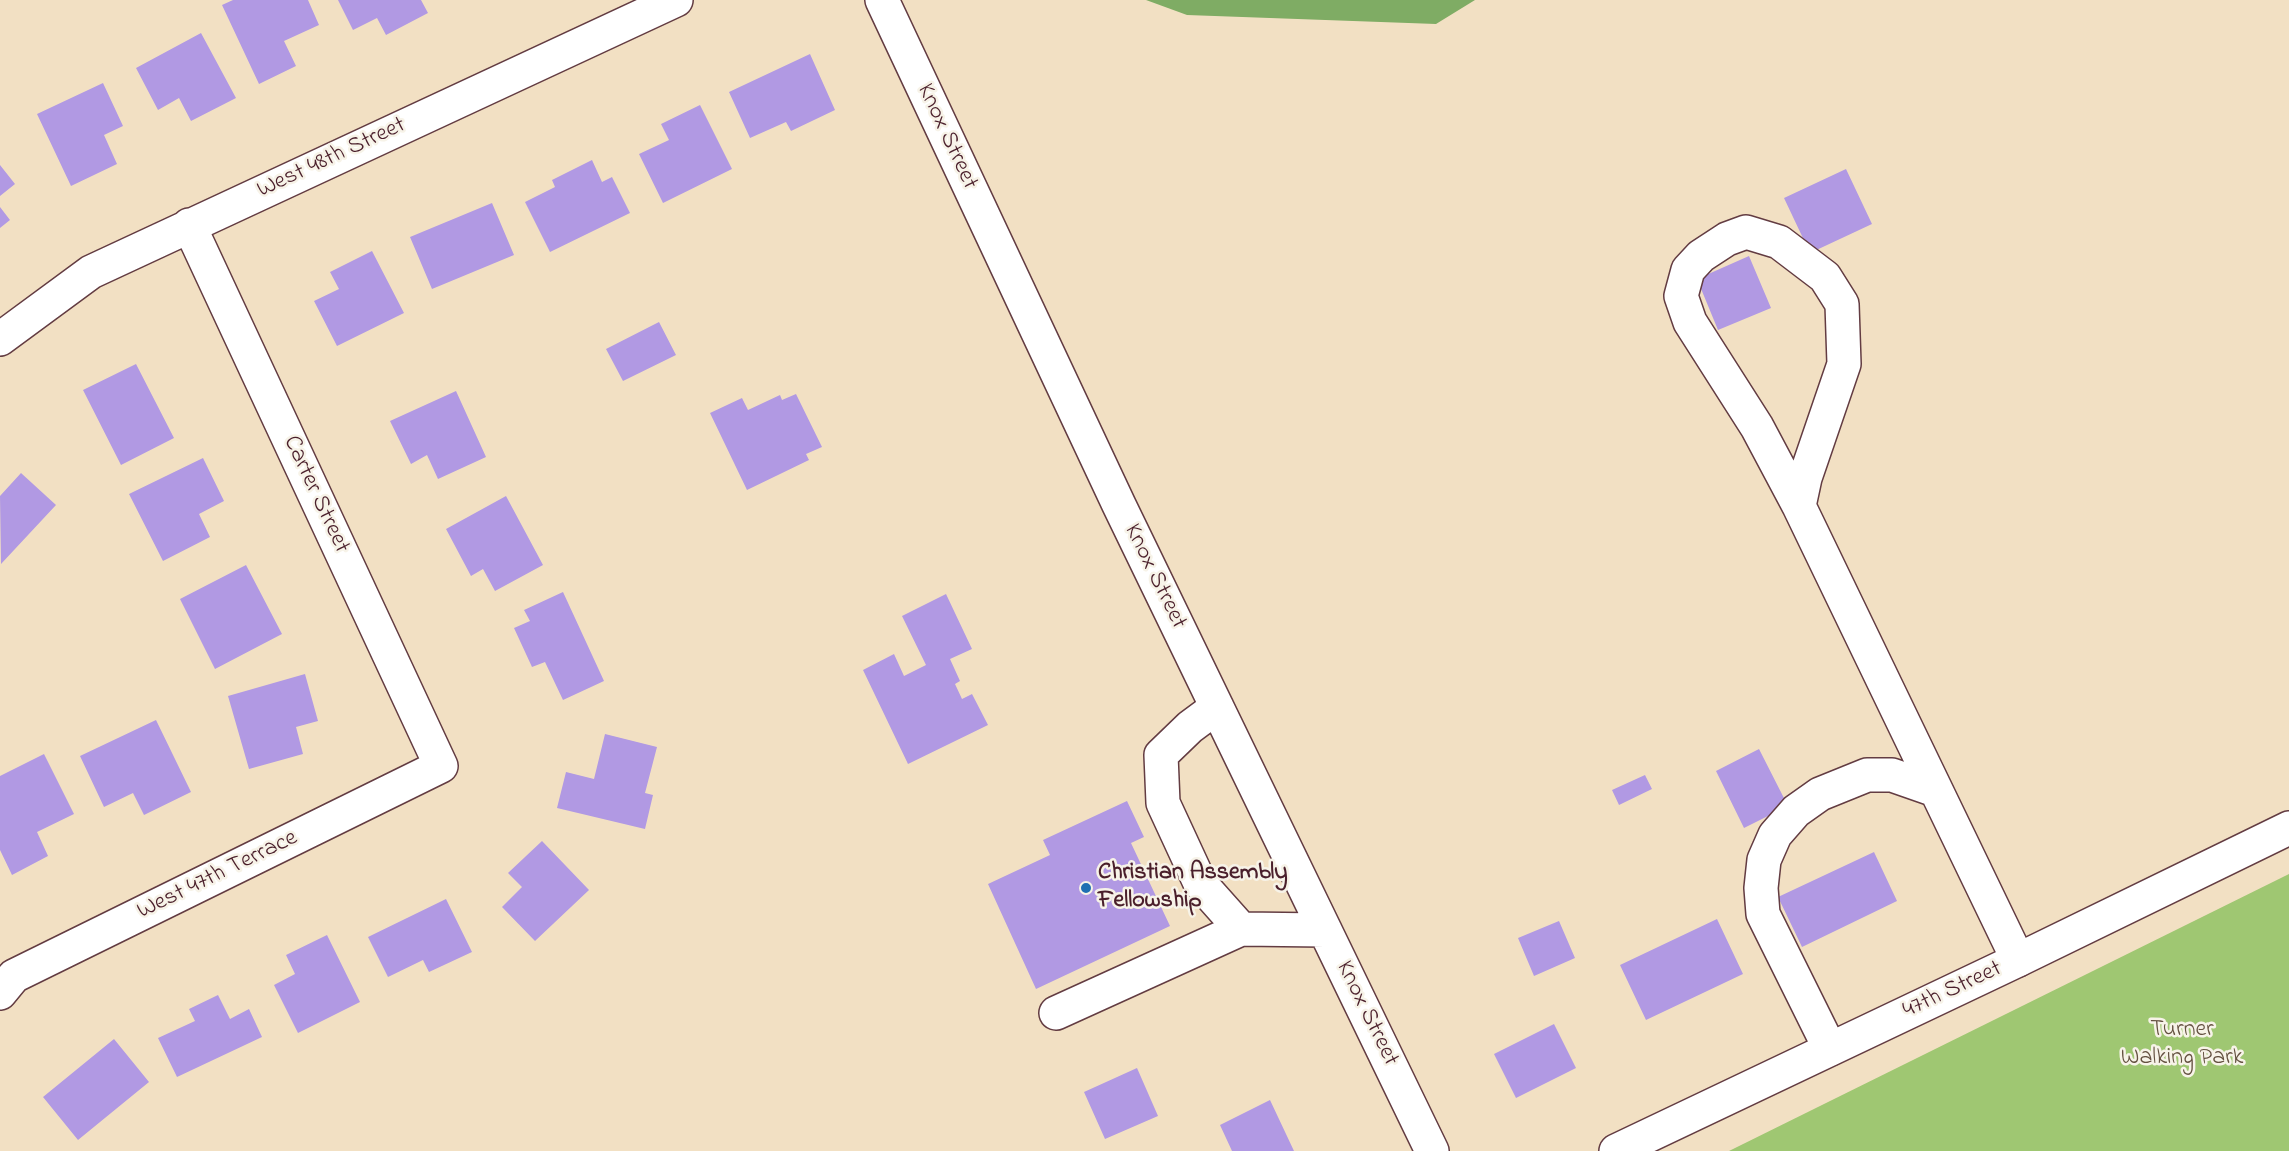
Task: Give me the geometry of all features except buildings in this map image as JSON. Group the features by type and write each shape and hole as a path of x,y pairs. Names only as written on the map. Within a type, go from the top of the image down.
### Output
{"street":[{"name":"West 48th Street","path":"0,339 90,272 676,0"},
{"name":"Knox Street","path":"882,0 1109,484 1432,1151"},
{"name":"Carter Street","path":"189,225 441,766"},
{"path":"1799,506 1805,478 1844,364 1842,304 1825,277 1779,242 1746,232 1727,239 1701,256 1688,270 1681,296 1690,322 1757,427 1799,506 2018,960"},
{"path":"1217,707 1190,727 1161,755 1163,803 1200,883 1241,929"},
{"name":"West 47th Terrace","path":"0,993 14,976 441,766"},
{"path":"1830,1049 1763,915 1761,888 1764,860 1775,835 1796,811 1829,790 1867,775 1892,775 1935,790"},
{"name":"47th Street","path":"1616,1151 2289,828"},
{"path":"1056,1013 1241,929 1325,930"}],"green space":[{"path":"1146,0 1475,0 1436,24 1187,15"},
{"name":"Turner Walking Park","path":"2289,874 2289,1151 1729,1151"}],"place":[{"name":"Christian Assembly Fellowship","path":"1086,888"}]}
